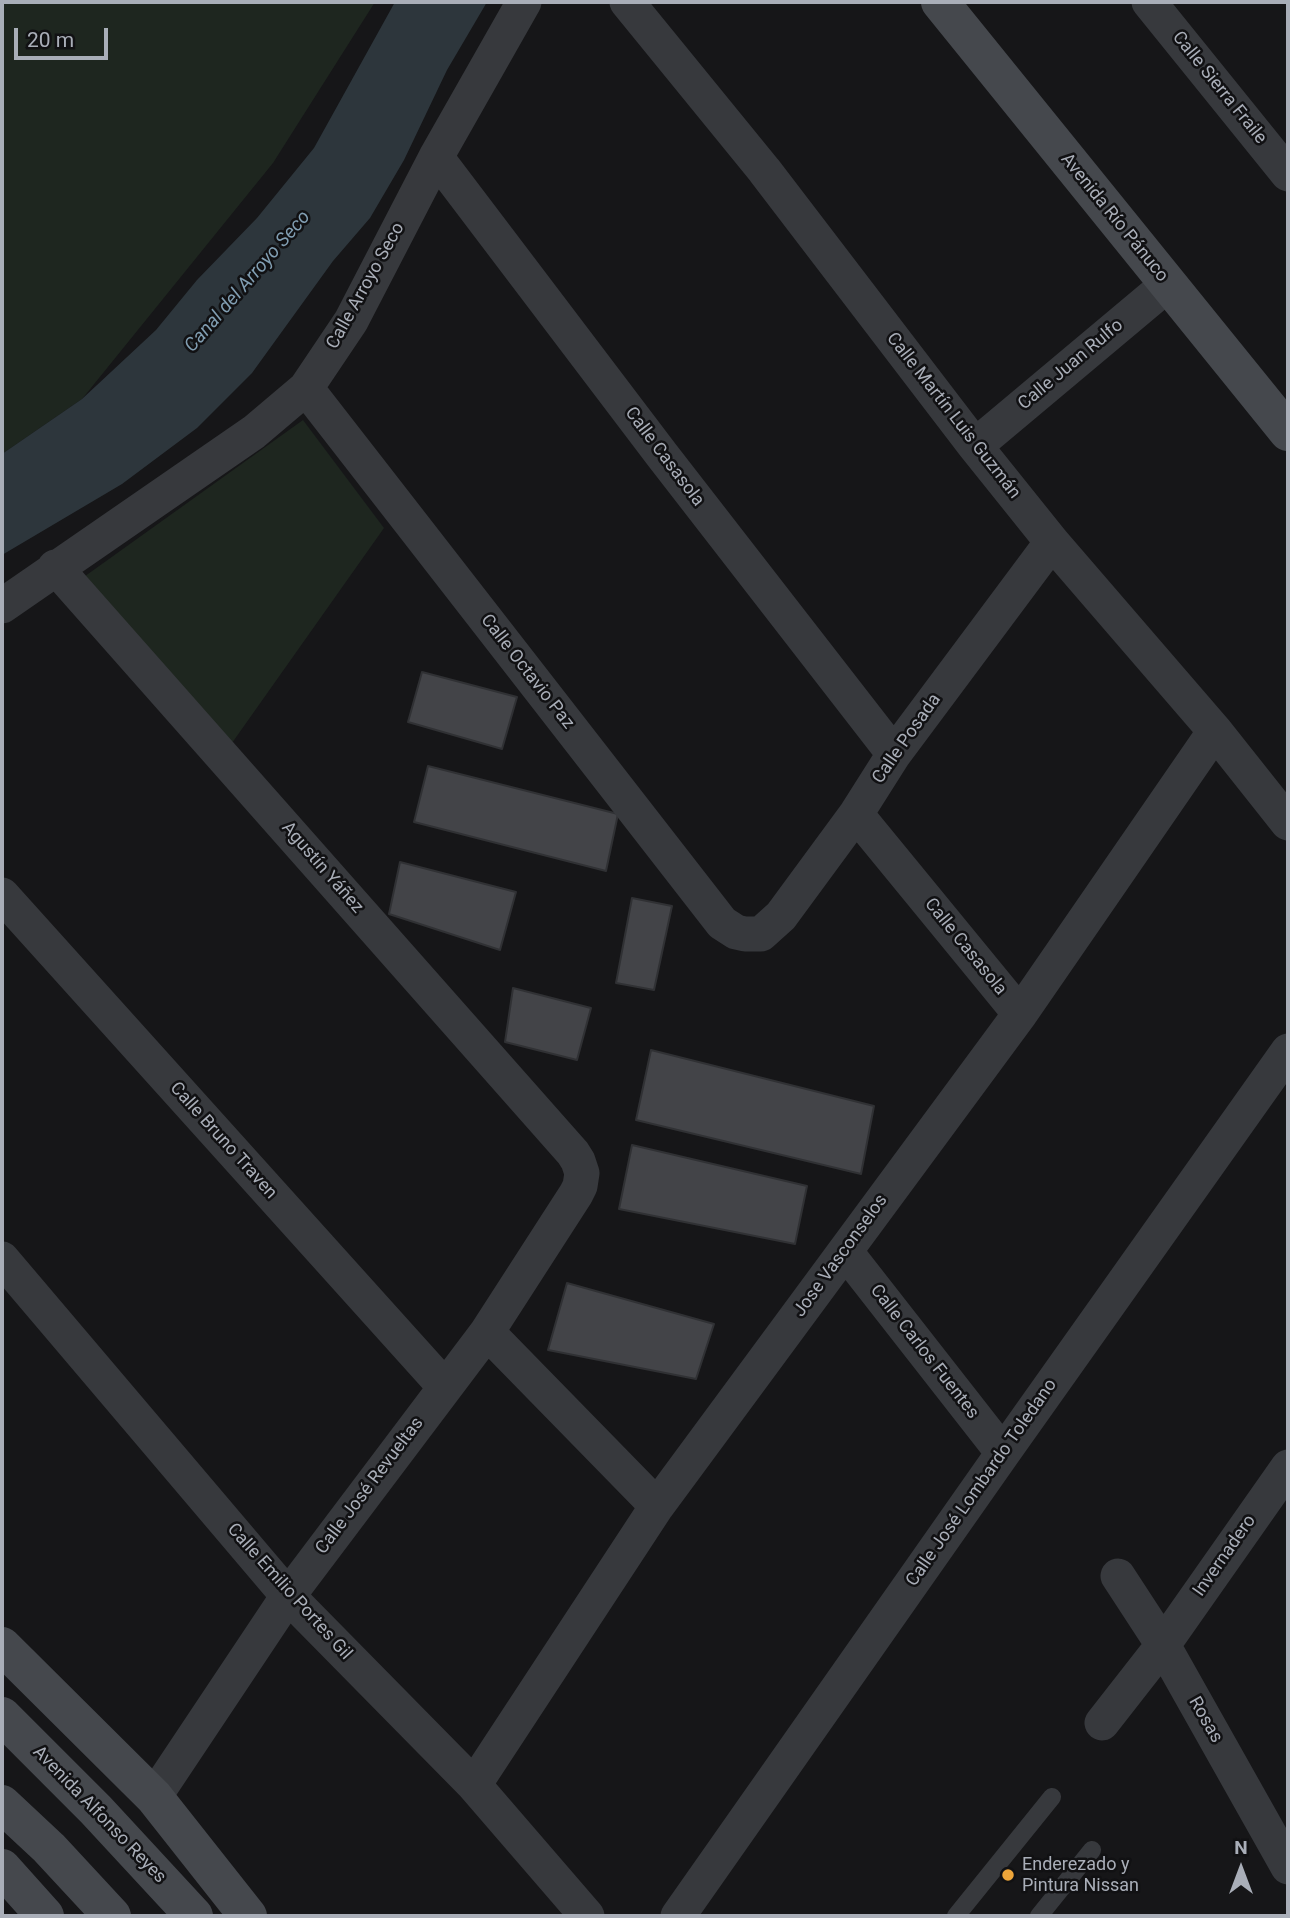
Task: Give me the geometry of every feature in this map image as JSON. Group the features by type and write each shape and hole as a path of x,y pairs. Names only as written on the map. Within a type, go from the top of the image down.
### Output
{"street":[{"name":"Calle Arroyo Seco","path":"2,606 254,432 306,388 351,321 436,157 524,2"},
{"name":"Calle Martín Luis Guzmán","path":"627,2 764,170 975,446 1052,542 1214,731 1288,823"},
{"name":"Avenida Río Pánuco","path":"940,2 1288,432"},
{"name":"Calle Sierra Fraile","path":"1149,2 1288,174"},
{"name":"Calle Casasola","path":"436,157 894,754"},
{"name":"Calle Juan Rulfo","path":"975,446 1167,285"},
{"name":"Calle Octavio Paz","path":"306,388 722,923 736,932 761,934"},
{"name":"Calle Posada","path":"761,934 781,916 856,814 894,754 1052,542"},
{"name":"Agustín Yáñez","path":"55,567 573,1153 579,1161 582,1173"},
{"name":"Jose Vasconselos","path":"474,1785 657,1506 1020,1014 1214,731"},
{"name":"Calle Casasola","path":"856,814 1020,1014"},
{"name":"Calle Bruno Traven","path":"2,895 445,1387"},
{"name":"Calle José Lombardo Toledano","path":"678,1916 1288,1051"},
{"name":"Calle José Revueltas","path":"154,1797 288,1595 488,1332 576,1194 582,1173"},
{"name":"Calle Carlos Fuentes","path":"845,1251 1003,1452"},
{"name":"Calle Emilio Portes Gil","path":"2,1259 288,1595 474,1785 587,1916"},
{"path":"488,1332 657,1506"},
{"name":"Invernadero","path":"1102,1723 1163,1646 1288,1467"},
{"name":"Rosas","path":"1118,1576 1163,1646 1288,1867"},
{"path":"2,1646 154,1797 248,1916"},
{"name":"Avenida Alfonso Reyes","path":"2,1716 194,1916"},
{"path":"2,1804 49,1848 112,1916"},
{"path":"2,1868 45,1916"}],"lane":[{"path":"956,1916 1052,1797"},
{"path":"1039,1916 1092,1850"}],"shaded area":[{"path":"2,2 375,2 273,163 82,399 2,454"},
{"path":"303,420 384,528 232,743 81,579"}],"water":[{"name":"Canal del Arroyo Seco","path":"395,2 487,2 447,70 404,160 370,218 333,261 252,373 197,428 122,484 2,555 2,454 82,399 156,330 197,280 257,218 314,148"}],"building":[{"path":"422,672 517,697 502,749 408,722"},
{"path":"428,766 618,814 606,871 414,822"},
{"path":"400,862 516,892 500,950 389,914"},
{"path":"632,898 672,906 654,990 616,983"},
{"path":"513,988 591,1008 577,1060 505,1042"},
{"path":"651,1050 874,1106 861,1174 636,1120"},
{"path":"632,1145 807,1186 795,1244 619,1209"},
{"path":"567,1283 714,1324 696,1379 548,1350"}],"place":[{"name":"Enderezado y Pintura Nissan","path":"1008,1875"}]}
